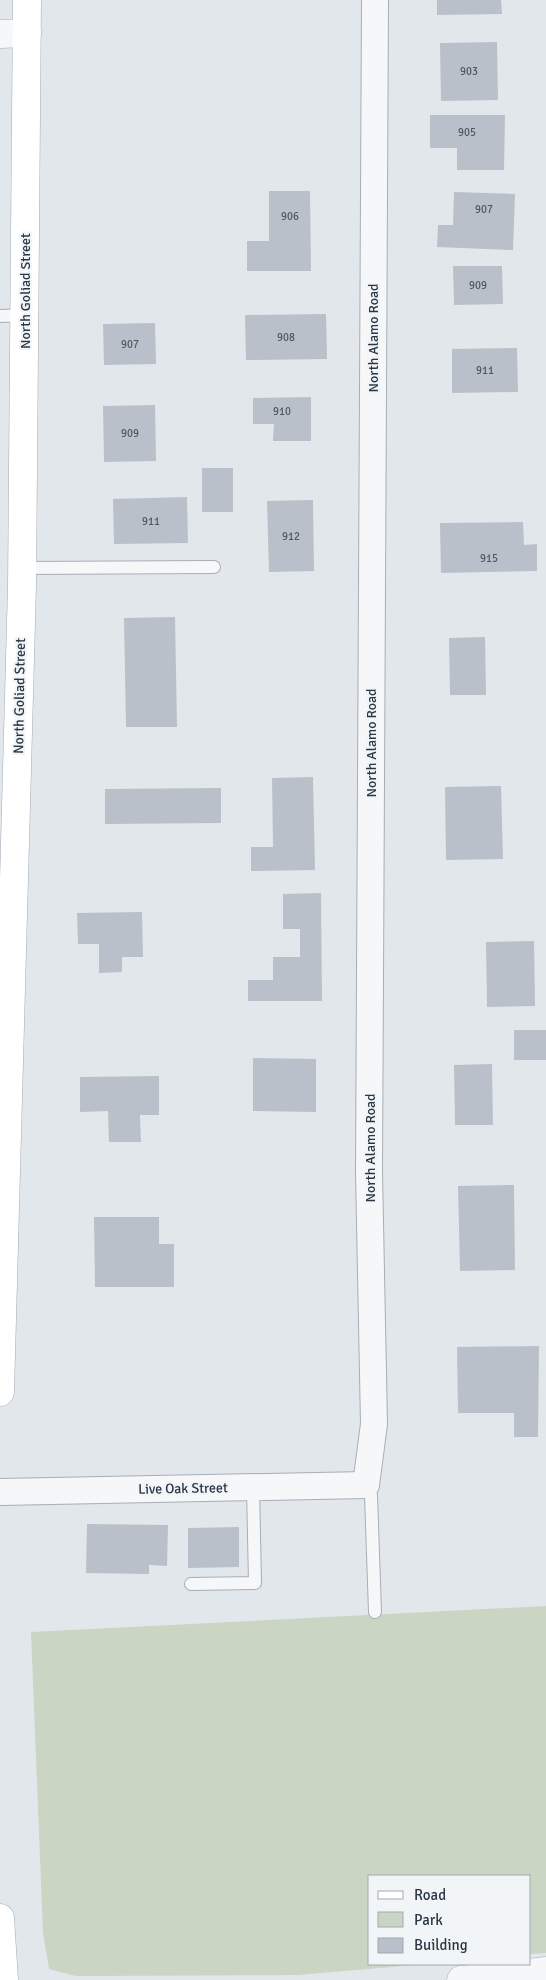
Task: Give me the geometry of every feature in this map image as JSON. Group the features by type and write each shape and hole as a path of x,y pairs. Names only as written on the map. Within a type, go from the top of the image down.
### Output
{"main road":[{"name":"North Goliad Street","path":"0,1392 8,847 22,568 12,315 27,33 27,0"},
{"path":"0,1918 4,1980"}],"street":[{"name":"North Alamo Road","path":"366,1485 374,1424 369,1152 375,0"},
{"path":"0,34 27,33"},
{"name":"Live Oak Street","path":"0,1492 366,1485"},
{"path":"461,1980 546,1971"}],"lane":[{"path":"22,568 214,567"},
{"path":"366,1485 371,1495 375,1612"},
{"path":"191,1584 255,1583 253,1486"}],"green space":[{"path":"546,1606 546,1953 531,1954 531,1875 368,1875 368,1965 415,1965 298,1975 76,1976 49,1969 43,1933 31,1632"}],"building":[{"path":"437,0 501,0 502,14 437,15"},
{"path":"497,42 498,100 441,101 440,43"},
{"path":"430,115 505,115 504,170 457,170 457,148 430,148"},
{"path":"269,191 310,191 311,271 247,271 247,241 269,241"},
{"path":"454,192 515,194 513,250 437,247 438,225 453,225"},
{"path":"453,266 502,266 503,304 454,305"},
{"path":"326,314 327,359 246,360 245,315"},
{"path":"155,323 156,364 104,365 103,324"},
{"path":"517,348 518,392 452,393 452,349"},
{"path":"311,397 311,441 273,441 274,424 253,424 253,398"},
{"path":"155,405 156,461 104,462 103,406"},
{"path":"202,468 233,468 233,512 202,512"},
{"path":"187,497 188,543 114,544 113,499"},
{"path":"313,500 314,571 269,572 267,501"},
{"path":"523,522 524,545 537,544 537,571 441,573 440,523"},
{"path":"175,617 177,727 126,727 124,618"},
{"path":"485,637 486,695 450,695 449,638"},
{"path":"313,777 315,870 251,871 251,847 273,847 272,778"},
{"path":"501,786 503,859 446,860 445,787"},
{"path":"221,788 221,823 105,824 105,789"},
{"path":"321,893 322,1001 248,1001 248,980 273,980 273,957 300,957 300,929 283,929 283,894"},
{"path":"142,912 143,957 122,957 122,972 99,973 99,944 78,944 77,913"},
{"path":"534,941 535,1006 487,1007 486,942"},
{"path":"514,1030 546,1030 546,1060 514,1060"},
{"path":"253,1058 316,1059 316,1112 253,1111"},
{"path":"492,1064 493,1125 455,1125 454,1065"},
{"path":"159,1076 159,1115 140,1115 141,1142 109,1142 108,1111 80,1112 80,1077"},
{"path":"514,1185 515,1270 460,1271 458,1186"},
{"path":"94,1217 159,1217 159,1244 174,1244 174,1287 95,1287"},
{"path":"539,1346 538,1437 514,1437 514,1413 458,1413 457,1347"},
{"path":"87,1524 168,1525 167,1566 149,1565 149,1574 86,1573"},
{"path":"239,1527 239,1567 188,1568 188,1528"}]}
